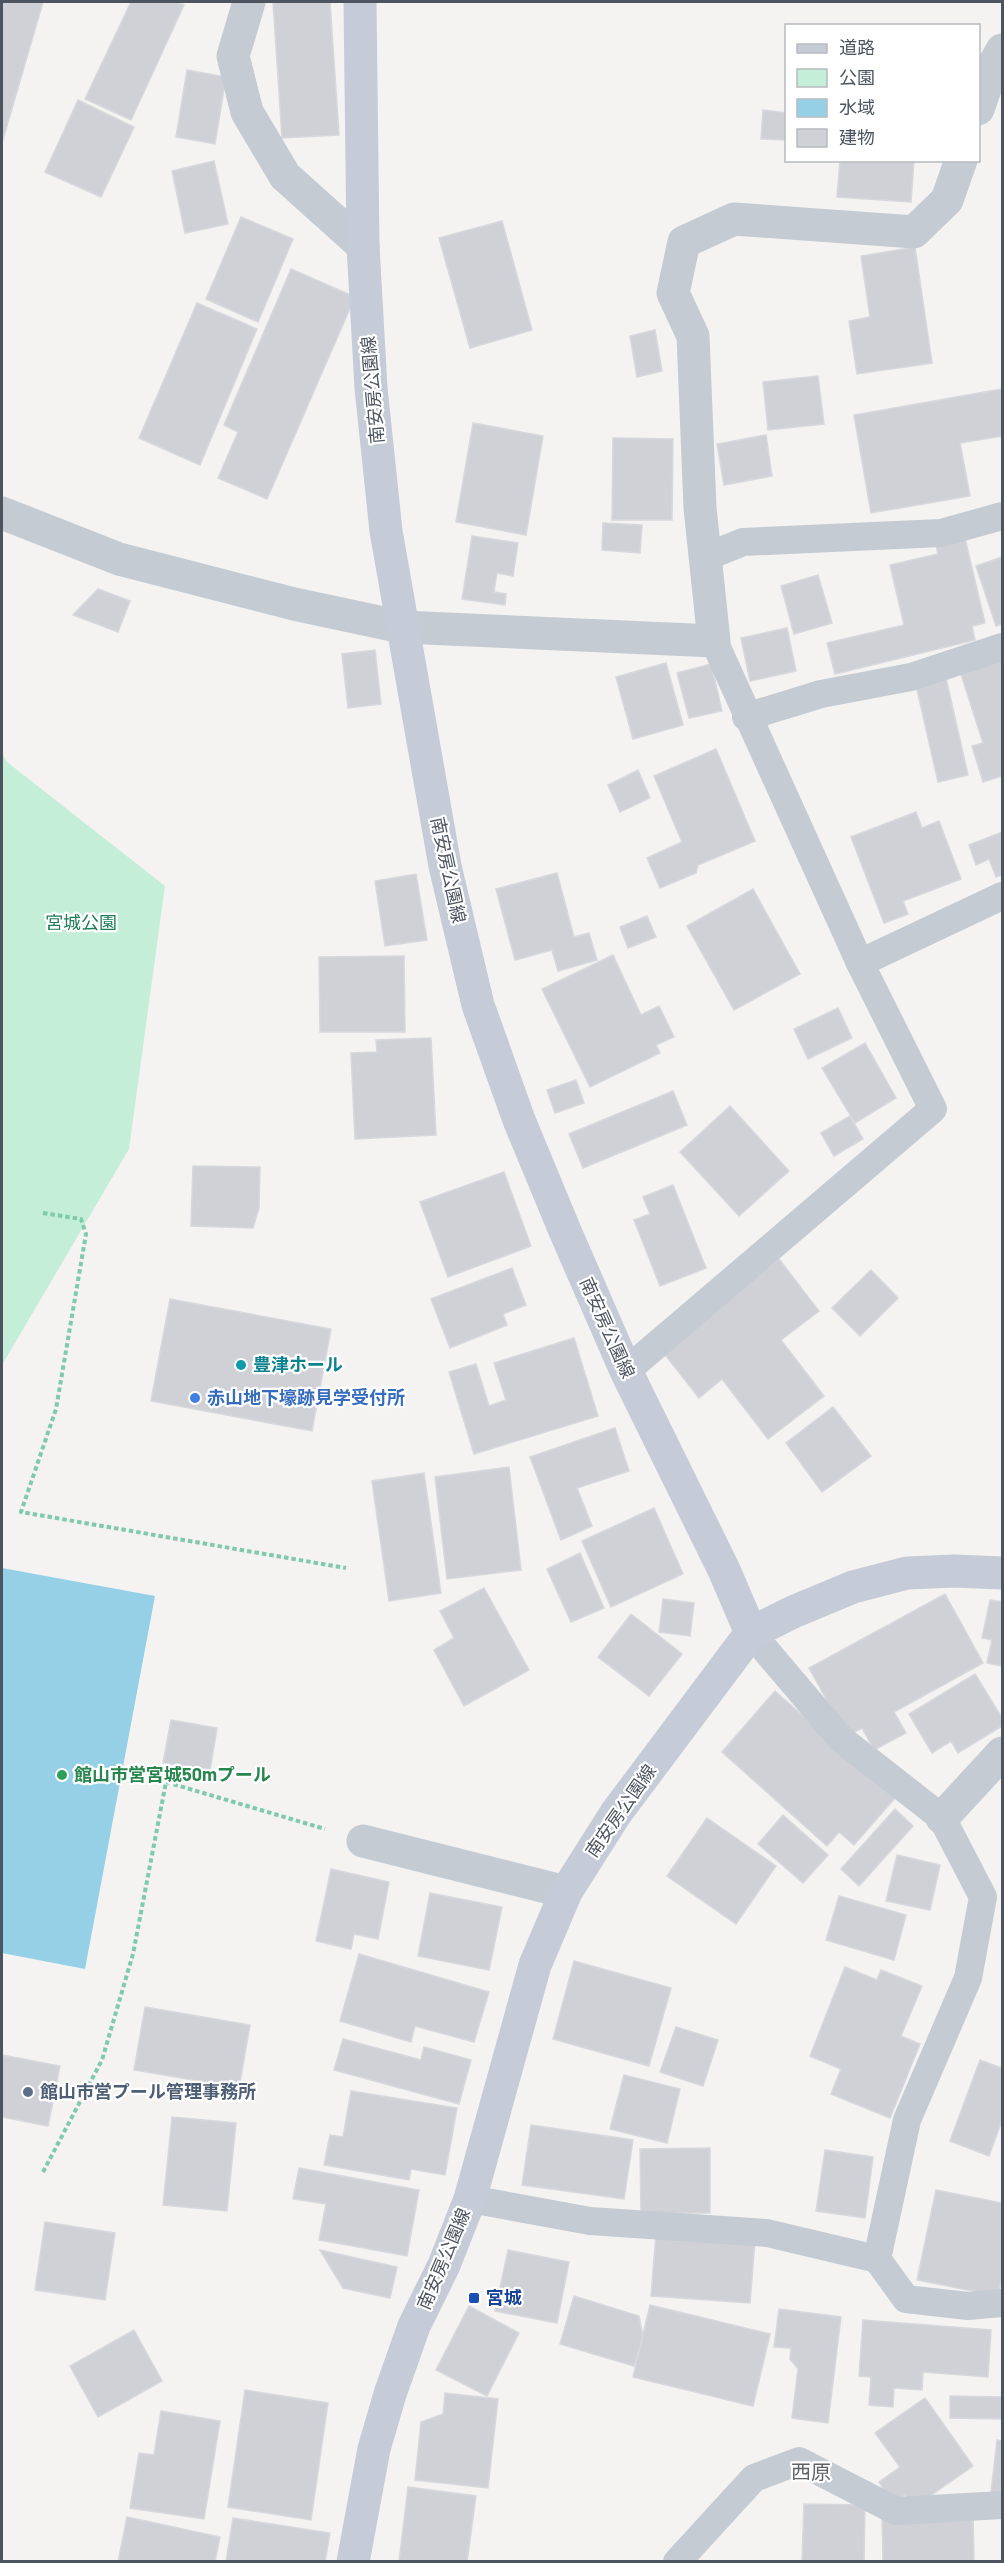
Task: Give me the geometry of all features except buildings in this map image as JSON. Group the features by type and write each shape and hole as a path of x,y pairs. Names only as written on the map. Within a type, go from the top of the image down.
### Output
{"main road":[{"name":"南安房公園線","path":"352,2562 374,2449 390,2394 414,2326 444,2265 470,2199 535,1965 566,1892 616,1813 751,1633 724,1570 626,1371 519,1120 478,1005 445,866 386,531 371,388 363,246 360,2"},
{"path":"751,1633 793,1612 853,1587 907,1573 954,1571 1002,1573"}],"street":[{"path":"249,2 233,56 247,112 285,176 363,246"},
{"path":"980,103 993,66 1002,50"},
{"path":"2,513 119,559 294,604 402,627 714,641 700,508 693,336 674,293 684,242 734,219 914,232 947,200 960,162"},
{"path":"942,1818 1002,1753"},
{"path":"363,1841 566,1892"}],"lane":[{"path":"706,557 743,542 941,533 1002,516"},
{"path":"626,1371 933,1109 860,963 746,717 714,641"},
{"path":"746,717 821,694 911,677 1002,647"},
{"path":"860,963 1002,896"},
{"path":"751,1633 841,1739 942,1818 983,1897 968,1978 906,2120 877,2259"},
{"path":"470,2199 590,2221 767,2233 877,2259 906,2299 968,2306 1002,2303"},
{"path":"677,2562 754,2478 799,2461 896,2511 1002,2505"}],"path":[{"path":"43,1213 81,1219 86,1234 57,1409 21,1512 346,1568"},
{"path":"43,2172 102,2060 133,1954 166,1782 363,1841"}],"green space":[{"name":"宮城公園","path":"2,753 7,762 165,886 129,1149 2,1365"}],"water":[{"name":"館山市営宮城50mプール","path":"2,1568 155,1596 85,1969 2,1953"}],"place":[{"name":"豊津ホール","path":"241,1365"},
{"name":"赤山地下壕跡見学受付所","path":"195,1398"},
{"name":"館山市営宮城50mプール","path":"62,1775"},
{"name":"館山市営プール管理事務所","path":"28,2092"},
{"name":"宮城","path":"474,2298"}],"district":[{"name":"西原","path":"811,2472"}]}
